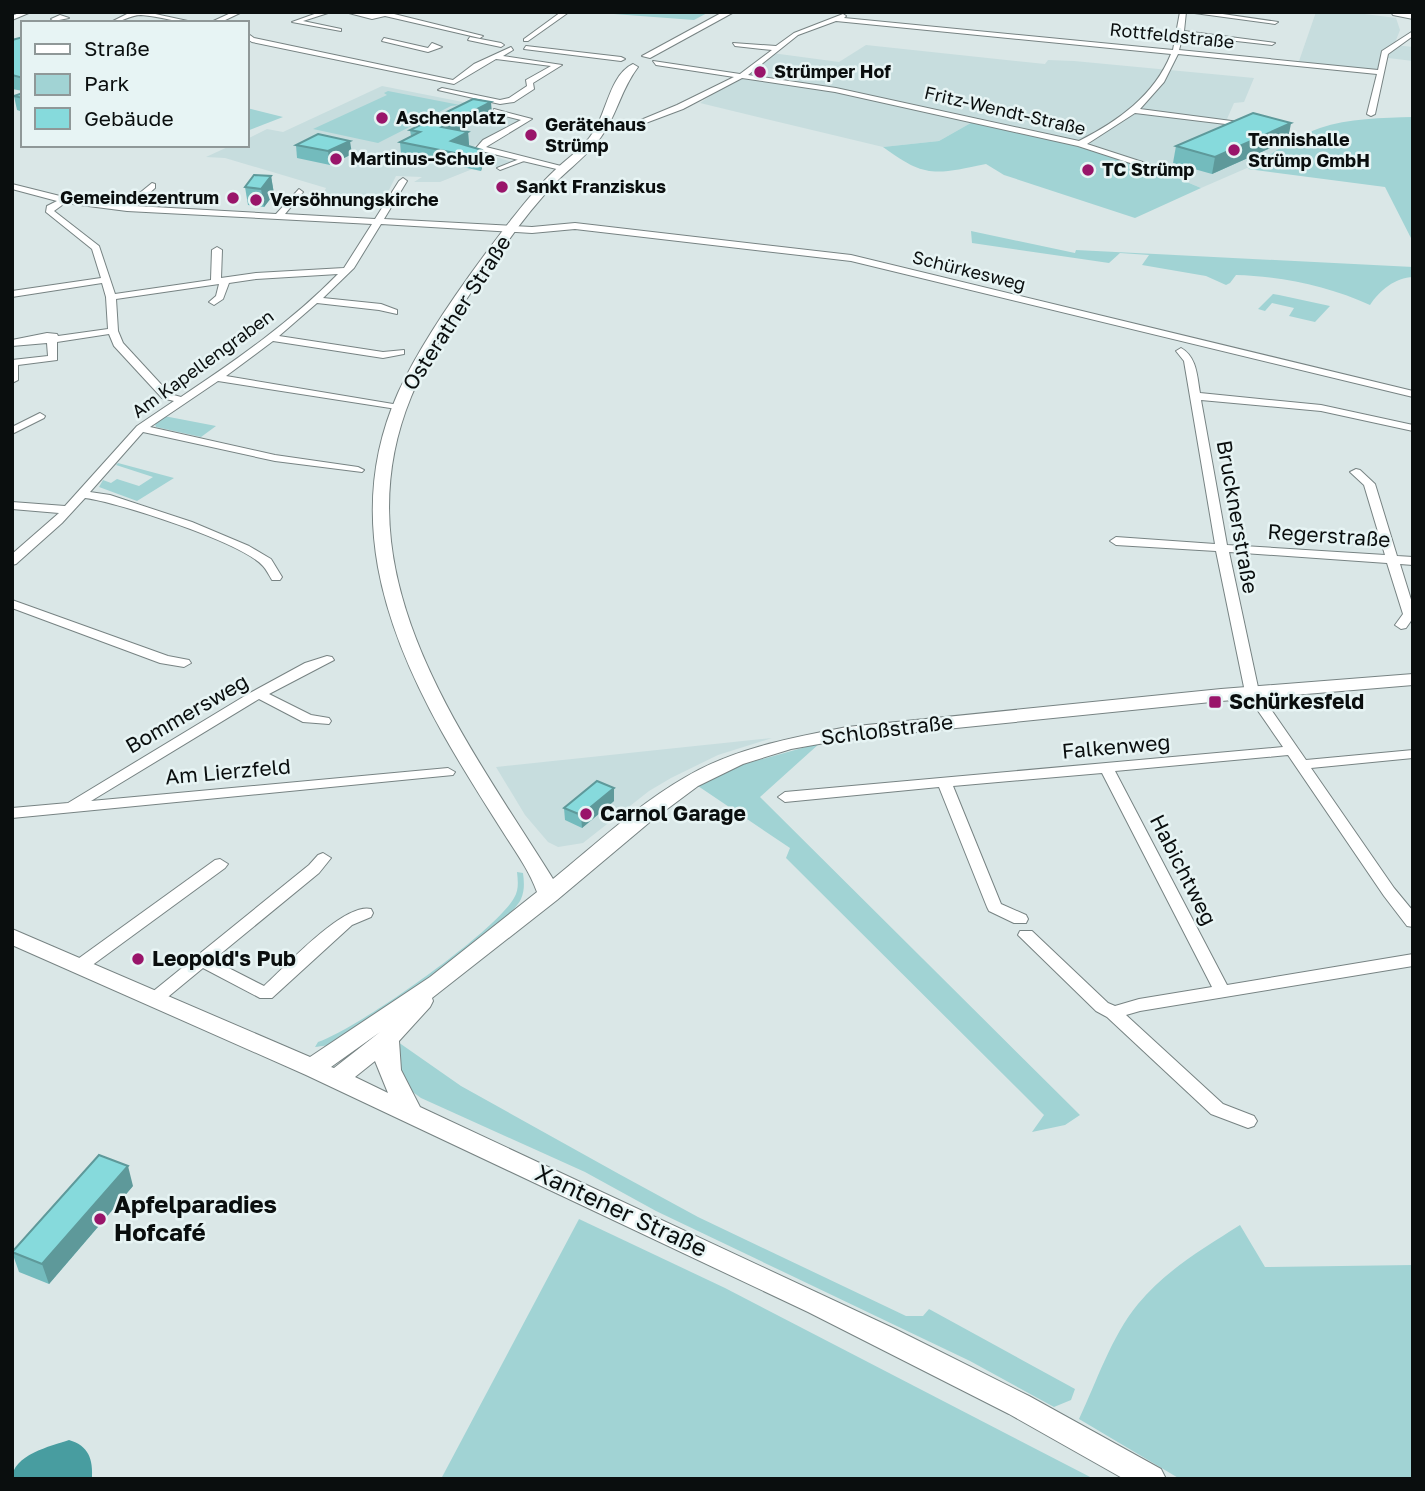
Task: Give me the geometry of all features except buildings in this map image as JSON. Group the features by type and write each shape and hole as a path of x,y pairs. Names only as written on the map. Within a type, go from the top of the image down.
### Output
{"highway":[{"path":"1397,12 1413,15"}],"main road":[{"path":"652,57 621,59 620,63 633,67 652,57 730,12"},
{"name":"Osterather Straße","path":"549,895 543,880 431,695 396,610 383,546 380,505 383,470 399,408 419,365 511,229 544,187 594,139 605,120 617,85 633,67"},
{"name":"Schloßstraße","path":"314,1067 344,1044 438,984 634,824 691,782 736,760 788,744 847,733 1252,692 1413,679"},
{"name":"Xantener Straße","path":"12,936 314,1067 875,1330 1068,1430 1151,1479"},
{"name":"Schloßstraße","path":"338,1078 387,1039 438,984"},
{"path":"387,1039 385,1061 388,1077 401,1090 410,1111"}],"street":[{"path":"12,18 28,12"},
{"path":"64,17 76,12"},
{"path":"217,21 239,12"},
{"path":"328,12 308,21 339,30"},
{"path":"348,12 374,14 508,43"},
{"path":"528,44 566,12"},
{"path":"640,122 680,107 743,75 796,34 854,12"},
{"path":"1080,144 1103,132 1133,110 1156,88 1176,52 1183,12"},
{"path":"1190,12 1275,22"},
{"path":"117,21 136,13 182,21"},
{"name":"Rottfeldstraße","path":"836,19 1380,72"},
{"path":"428,25 421,27 458,36 621,59"},
{"path":"1180,33 1272,43"},
{"path":"1371,114 1385,53 1413,33"},
{"path":"248,36 252,40 372,68 393,68 454,82"},
{"path":"384,40 428,50 458,36"},
{"path":"496,57 558,65 529,82 531,87 511,100 500,102 442,90 477,66 496,57 508,43"},
{"path":"734,44 778,48"},
{"name":"Fritz-Wendt-Straße","path":"652,57 835,90 1080,144 1164,172"},
{"path":"1133,110 1239,124"},
{"path":"497,111 528,119 483,145 498,147 493,150 522,160 562,169"},
{"path":"500,168 522,160"},
{"name":"Am Kapellengraben","path":"12,561 68,510 141,428 271,338 317,300 346,271 403,181"},
{"name":"Schürkesweg","path":"12,186 64,200 127,208 532,230 575,226 850,258 1413,394"},
{"path":"127,208 152,186"},
{"path":"279,216 299,192"},
{"path":"64,200 50,208 50,212 93,243 111,298 113,331 118,344 166,396 181,400"},
{"path":"214,302 220,297 225,283 215,279 217,250"},
{"path":"111,298 220,281 291,273 346,271"},
{"path":"12,294 106,279"},
{"path":"317,300 381,307 394,312"},
{"path":"12,343 113,331"},
{"path":"271,338 383,355 400,352"},
{"path":"13,380 13,363 53,358 49,340"},
{"name":"Brucknerstraße","path":"1181,351 1189,360 1222,548 1252,692"},
{"path":"214,377 399,408"},
{"path":"1196,396 1321,408 1413,428"},
{"path":"12,431 40,416"},
{"path":"141,428 289,460 358,470"},
{"path":"1356,472 1369,484 1409,614 1401,625"},
{"path":"82,494 106,497 188,524 245,549 267,562 276,576"},
{"path":"12,505 68,510"},
{"name":"Regerstraße","path":"1116,541 1413,561"},
{"path":"12,604 165,660 184,663"},
{"name":"Bommersweg","path":"70,807 310,666 327,660"},
{"path":"1252,692 1389,892 1413,922"},
{"path":"261,695 309,719 324,721"},
{"name":"Falkenweg","path":"785,797 945,785 1291,751"},
{"path":"1301,765 1413,754"},
{"name":"Habichtweg","path":"1107,769 1222,991"},
{"name":"Am Lierzfeld","path":"12,813 448,772"},
{"path":"945,785 995,907 1023,927 1102,1007 1113,1013 1216,1109 1248,1122"},
{"path":"157,997 314,869 323,858"},
{"path":"81,965 220,864"},
{"path":"201,960 266,994 346,921 365,914"},
{"path":"1113,1013 1139,1005 1413,960"}],"shaded area":[{"path":"1316,12 1349,12 1396,18 1400,30 1394,45 1413,47 1413,61 1388,58 1380,72 1298,64"},
{"path":"866,45 1045,64 1048,60 1074,61 1254,78 1244,102 1234,103 1227,119 1293,140 1247,168 1201,188 1164,172 976,120 939,141 883,147 700,103 772,53 839,62"},
{"path":"382,86 488,107 524,119 468,149 513,162 498,167 485,164 440,182 414,182 422,177 396,176 386,196 323,194 326,188 225,158 206,157 228,147 248,147 248,138 267,129 283,132"},
{"path":"772,738 718,755 671,778 649,791 583,843 558,847 548,842 525,815 496,767"},
{"path":"69,1440 81,1446 88,1454 92,1465 92,1479 12,1479 18,1464 25,1458"}],"green space":[{"path":"587,12 709,12 694,20"},
{"name":"Aschenplatz","path":"388,91 460,105 451,106 378,143 313,129 387,95 384,93"},
{"path":"248,108 283,117 248,131"},
{"path":"1413,117 1413,242 1385,187 1248,169 1292,141 1320,128 1354,120"},
{"name":"TC Strümp","path":"976,120 1118,157 1201,188 1135,218 1004,175 986,164 932,171 910,165 883,147 939,141"},
{"path":"971,231 1075,253 1076,250 1413,267 1413,277 1400,279 1388,286 1370,305 1321,287 1270,277 1236,275 1226,285 1206,276 1142,265 1149,255 1120,253 1109,263 972,243"},
{"path":"1273,294 1330,306 1315,322 1289,316 1294,308 1272,303 1265,311 1258,309"},
{"path":"164,416 216,426 201,437 156,427 155,424"},
{"path":"118,463 174,478 137,501 99,487 103,480 111,483 117,479 139,486 153,477 116,465"},
{"path":"820,743 760,797 1080,1115 1065,1125 1032,1132 1044,1115 786,858 790,848 698,786 741,765"},
{"path":"517,872 523,873 524,889 521,899 492,930 436,975 376,1017 332,1043 315,1047 318,1042 337,1034 392,1000 480,933 514,898 518,882"},
{"path":"398,1042 461,1086 698,1217 906,1316 923,1316 929,1309 1075,1389 1071,1400 1054,1407 970,1361 656,1211 585,1172 421,1098 403,1085 394,1050"},
{"path":"579,1219 725,1288 1094,1479 441,1479"},
{"path":"1240,1225 1265,1267 1413,1265 1413,1479 1180,1479 1079,1419 1112,1345 1138,1304 1173,1270"}],"place":[{"name":"Strümper Hof","path":"760,72"},
{"name":"Aschenplatz","path":"382,118"},
{"name":"Gerätehaus Strümp","path":"531,135"},
{"name":"Tennishalle Strümp GmbH","path":"1234,150"},
{"name":"Martinus-Schule","path":"336,159"},
{"name":"TC Strümp","path":"1088,170"},
{"name":"Sankt Franziskus","path":"502,187"},
{"name":"Gemeindezentrum","path":"233,198"},
{"name":"Versöhnungskirche","path":"256,200"},
{"name":"Schürkesfeld","path":"1215,702"},
{"name":"Carnol Garage","path":"586,814"},
{"name":"Leopold's Pub","path":"138,959"},
{"name":"Apfelparadies Hofcafé","path":"100,1219"}]}
